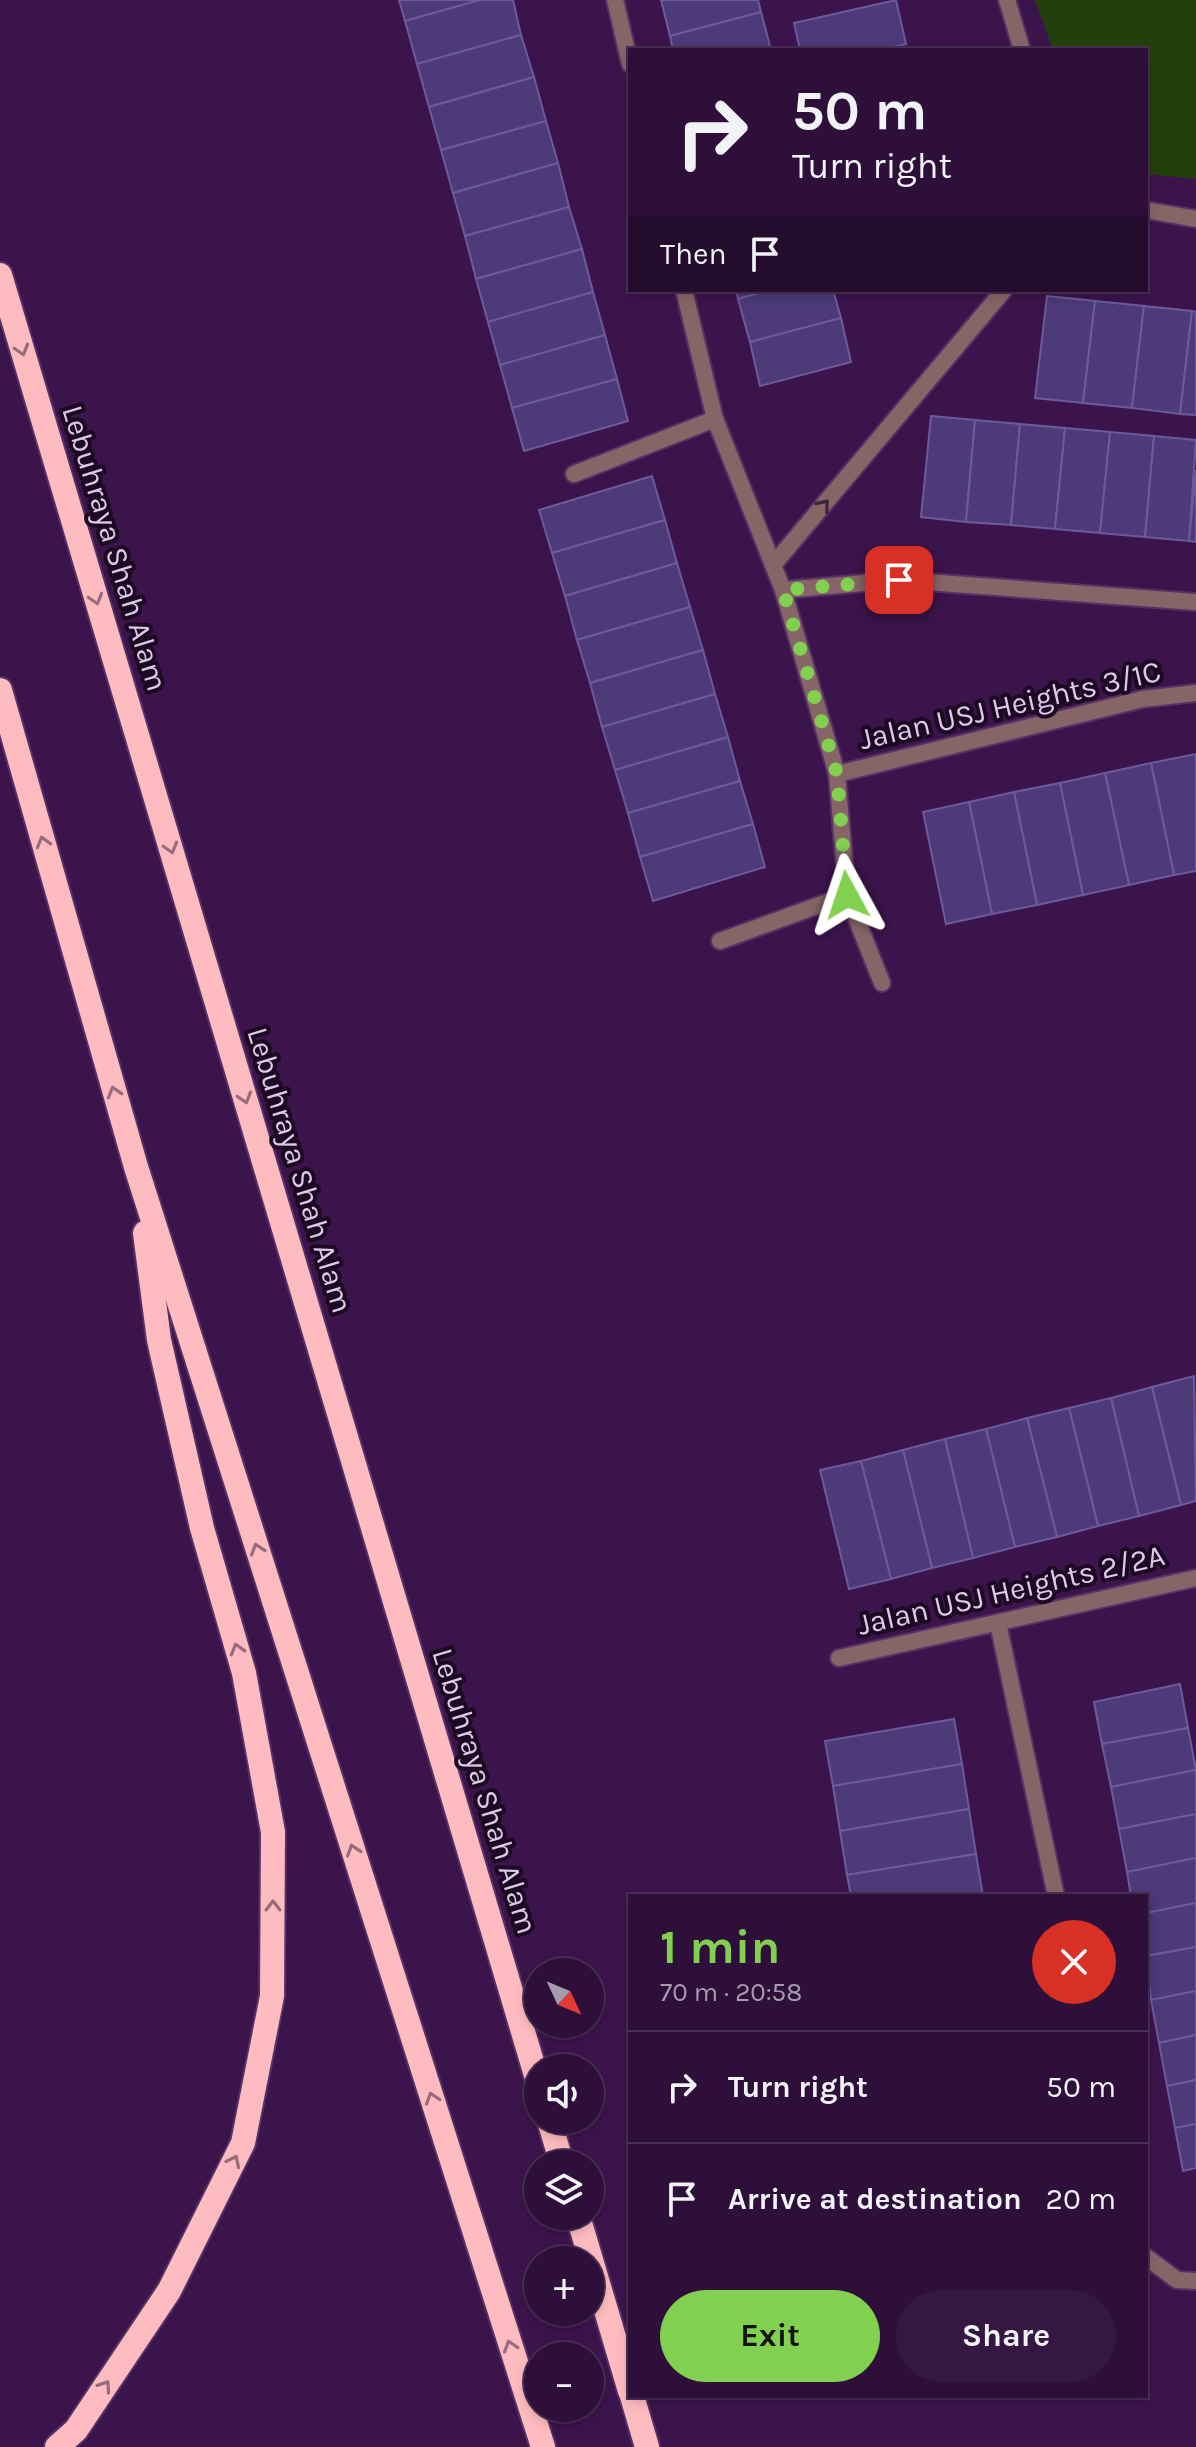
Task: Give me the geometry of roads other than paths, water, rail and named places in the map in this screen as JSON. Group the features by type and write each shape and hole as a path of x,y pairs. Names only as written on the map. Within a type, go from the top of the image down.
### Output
{"highway":[{"name":"Lebuhraya Shah Alam","path":"0,275 530,2054"},
{"path":"0,690 136,1167 543,2447"},
{"path":"57,2447 76,2430 169,2291 243,2143 272,1996 273,1832 244,1673 202,1528 159,1340 136,1167"},
{"path":"582,2230 628,2383"},
{"path":"632,2398 647,2447"}],"street":[{"path":"615,0 628,55"},
{"path":"1007,0 1021,48"},
{"path":"1148,210 1196,219"},
{"path":"684,292 715,419 783,590 837,774 847,895 882,983"},
{"path":"773,565 1002,292"},
{"path":"574,474 715,419"},
{"path":"783,590 899,580 1196,602"},
{"name":"Jalan USJ Heights 3/1C","path":"837,774 1143,699 1196,693"},
{"path":"720,941 847,895"},
{"name":"Jalan USJ Heights 2/2A","path":"839,1658 1196,1578"},
{"path":"998,1623 1056,1894"},
{"path":"1148,2258 1177,2280 1196,2281"}]}
